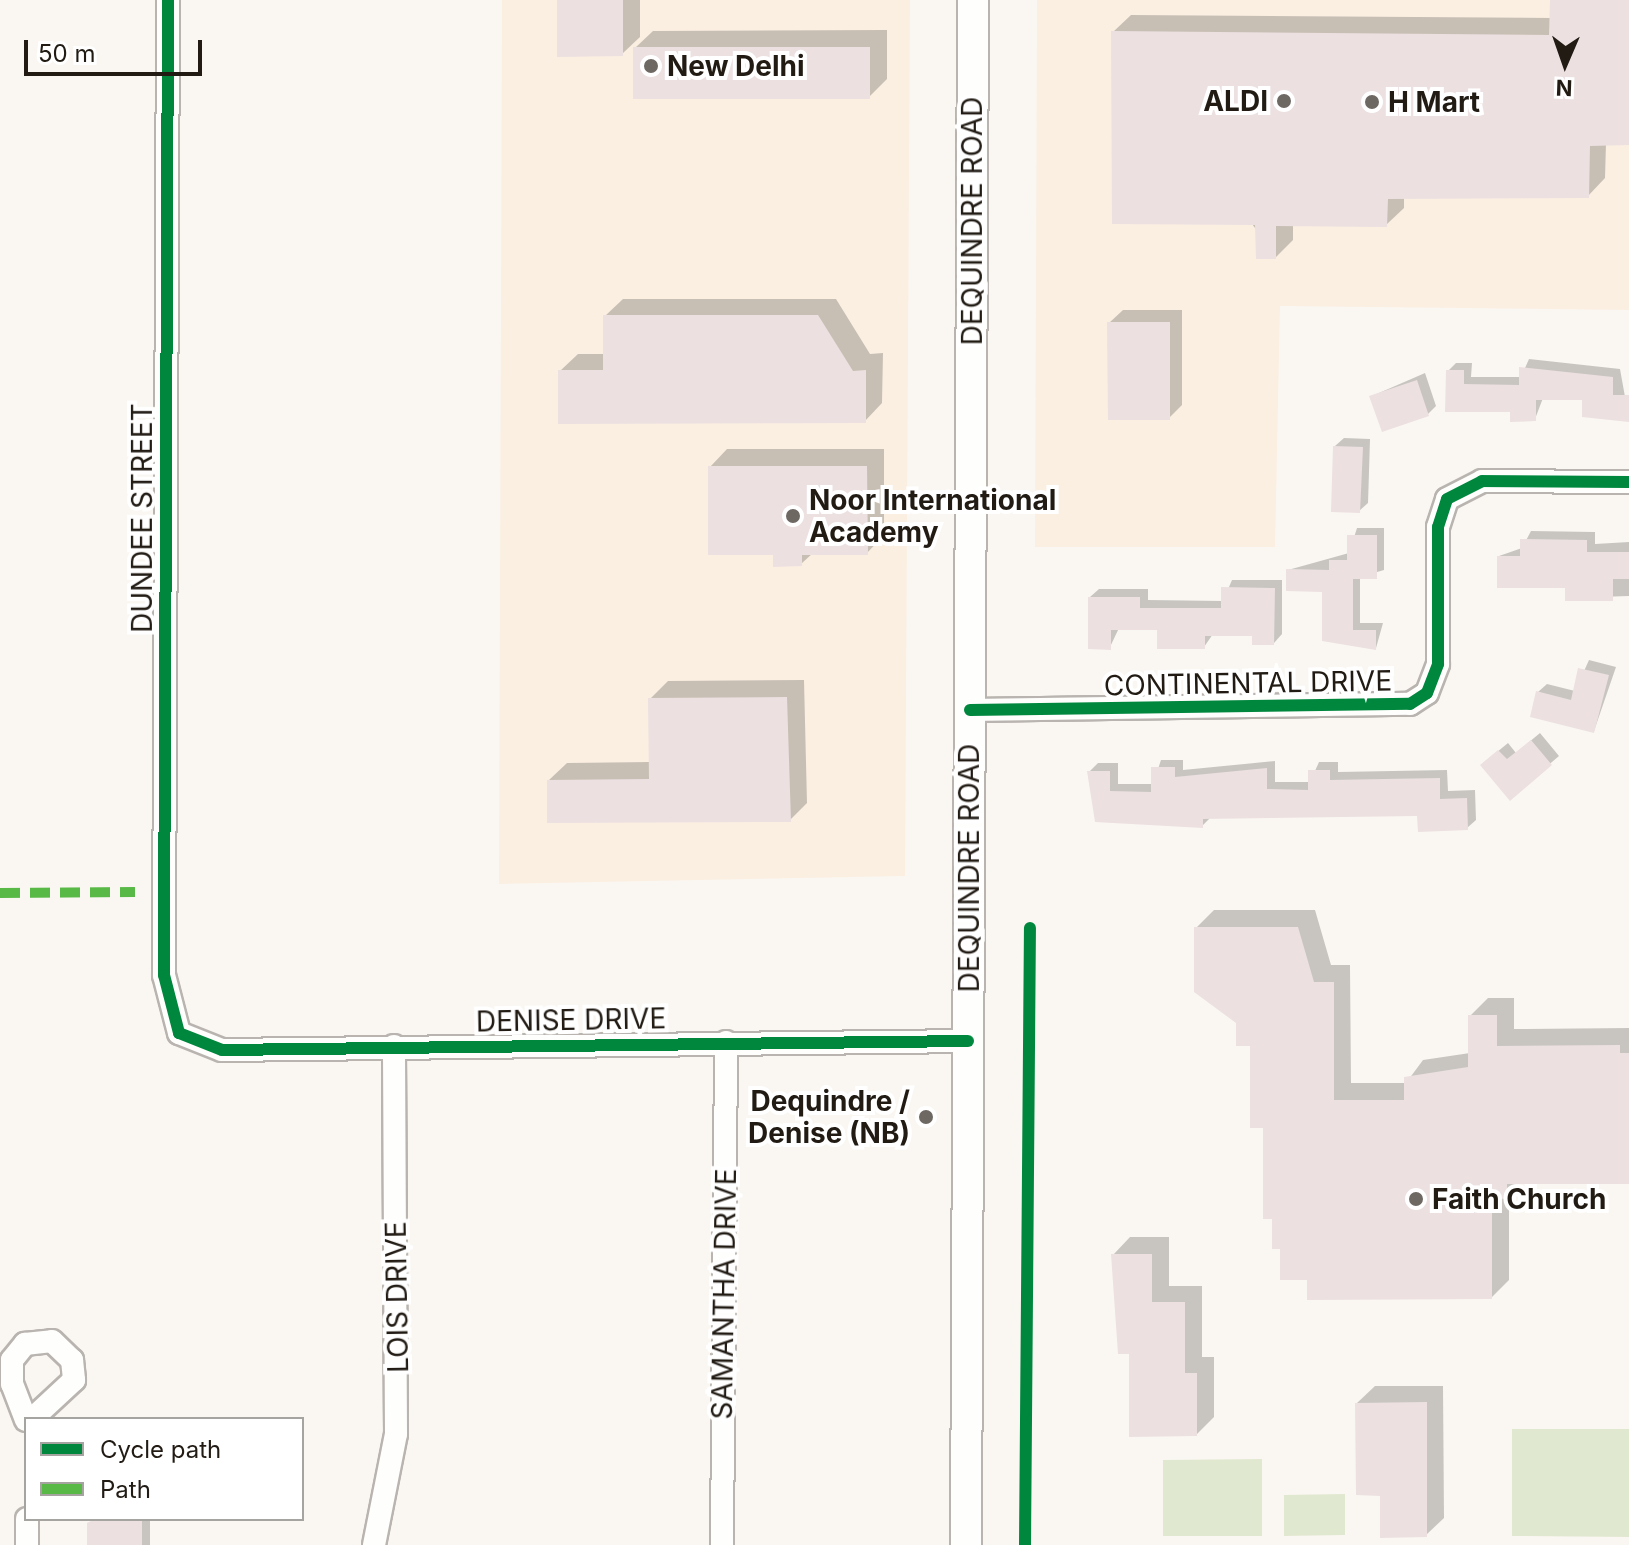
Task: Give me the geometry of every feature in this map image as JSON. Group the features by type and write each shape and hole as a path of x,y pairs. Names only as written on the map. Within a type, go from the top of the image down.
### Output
{"main road":[{"name":"DEQUINDRE ROAD","path":"966,1545 973,0"}],"street":[{"name":"DUNDEE STREET","path":"168,0 164,975 179,1033"},
{"name":"CONTINENTAL DRIVE","path":"970,710 1410,704 1427,693 1438,664 1438,527 1447,499 1482,481 1629,482"},
{"name":"DENISE DRIVE","path":"179,1033 222,1050 968,1041"},
{"name":"SAMANTHA DRIVE","path":"722,1545 726,1042"},
{"name":"LOIS DRIVE","path":"374,1545 396,1434 394,1046"},
{"path":"25,1417 12,1384 12,1360 25,1344 52,1341 72,1360 74,1380 34,1417"},
{"path":"27,1521 27,1545"}],"shaded area":[{"path":"502,0 910,0 905,876 499,884"},
{"path":"1037,0 1629,0 1629,310 1280,306 1275,547 1035,547"}],"green space":[{"path":"1512,1429 1629,1429 1629,1537 1512,1536"},
{"path":"1262,1459 1262,1536 1163,1536 1163,1460"},
{"path":"1345,1494 1345,1535 1284,1536 1284,1495"}],"building":[{"path":"557,0 623,0 623,56 557,57"},
{"path":"1550,0 1629,0 1629,145 1590,146 1589,198 1388,199 1387,227 1276,226 1276,259 1256,259 1255,225 1112,224 1111,31 1549,35"},
{"path":"633,47 870,47 870,99 633,99"},
{"path":"603,315 818,315 853,371 866,370 866,423 558,424 558,370 603,370"},
{"path":"1107,322 1170,322 1170,420 1108,420"},
{"path":"1519,367 1613,377 1613,395 1629,395 1629,422 1582,417 1582,400 1536,400 1536,421 1510,422 1510,412 1445,412 1446,370 1464,370 1464,384 1519,385"},
{"path":"1417,380 1429,416 1382,432 1369,396"},
{"path":"1333,446 1363,447 1360,513 1331,512"},
{"path":"708,466 867,466 868,555 802,555 802,566 773,567 773,555 708,555"},
{"path":"1347,535 1377,535 1377,579 1353,579 1353,630 1376,630 1376,650 1322,641 1322,592 1286,591 1286,569 1329,570 1329,560 1347,560"},
{"path":"1520,539 1587,540 1587,552 1629,552 1629,579 1613,579 1613,601 1565,601 1565,588 1497,588 1497,556 1520,556"},
{"path":"1221,587 1275,588 1274,645 1252,645 1252,636 1205,636 1205,649 1157,649 1157,630 1111,630 1111,650 1088,649 1088,597 1140,597 1140,608 1221,608"},
{"path":"1578,668 1609,675 1594,733 1530,717 1536,691 1571,700"},
{"path":"787,697 791,822 547,823 547,780 649,779 648,698"},
{"path":"1531,740 1552,765 1510,801 1480,765 1498,750 1507,759"},
{"path":"1151,767 1175,767 1175,777 1267,768 1267,789 1308,790 1308,770 1330,770 1330,780 1440,778 1440,799 1467,798 1468,830 1418,832 1417,816 1203,819 1203,828 1095,822 1087,771 1110,771 1110,791 1151,792"},
{"path":"1194,927 1298,927 1314,982 1334,982 1334,1100 1404,1100 1404,1077 1468,1067 1468,1015 1497,1015 1497,1046 1620,1045 1620,1053 1629,1053 1629,1184 1507,1184 1507,1199 1492,1198 1492,1299 1307,1300 1307,1280 1280,1280 1280,1249 1272,1249 1272,1219 1263,1219 1263,1128 1250,1128 1250,1046 1236,1046 1236,1023 1194,992"},
{"path":"1111,1254 1152,1254 1152,1302 1185,1302 1185,1373 1197,1373 1197,1436 1129,1437 1129,1354 1118,1354"},
{"path":"1427,1402 1427,1537 1380,1538 1380,1496 1356,1495 1355,1403"},
{"path":"142,1521 142,1545 87,1545 87,1523"}],"marked path":[{"path":"0,893 135,892"}],"cycle path":[{"path":"168,0 164,975 179,1033 222,1050 968,1041"},
{"path":"970,710 1410,704 1427,693 1438,664 1438,527 1447,499 1482,481 1629,482"},
{"path":"1025,1545 1030,928"}],"place":[{"name":"New Delhi","path":"651,66"},
{"name":"ALDI","path":"1284,101"},
{"name":"H Mart","path":"1372,102"},
{"name":"Noor International Academy","path":"793,516"},
{"name":"Dequindre / Denise (NB)","path":"926,1117"},
{"name":"Faith Church","path":"1416,1199"}]}
